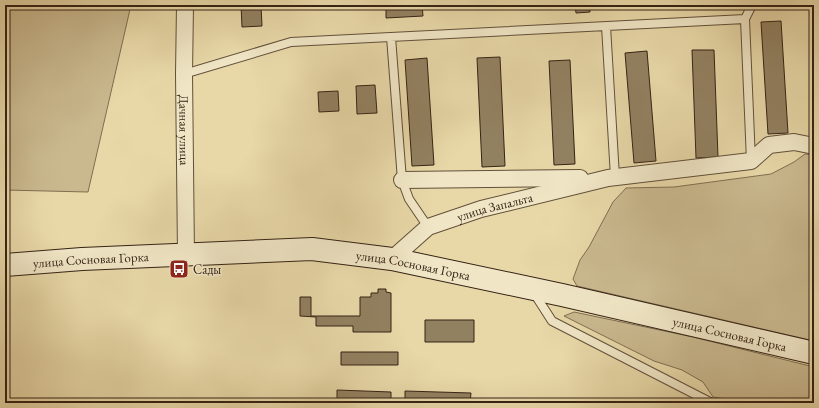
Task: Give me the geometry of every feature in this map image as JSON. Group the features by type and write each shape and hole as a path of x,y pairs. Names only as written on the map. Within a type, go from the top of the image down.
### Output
{"main road":[{"name":"улица Сосновая Горка","path":"5,265 82,259 312,248 392,259 814,353"}],"street":[{"name":"Дачная улица","path":"185,5 184,74 186,255"},
{"path":"751,161 769,145 794,142 814,146"},
{"name":"улица Запальта","path":"392,259 428,227 481,209 612,178 751,161"},
{"name":"улица Запальта","path":"402,180 612,178"}],"lane":[{"path":"751,161 745,19 752,5"},
{"path":"184,74 291,42 745,19"},
{"path":"606,26 612,178"},
{"path":"391,37 402,180 409,199 428,227"},
{"path":"532,289 552,321 712,403"}],"shaded area":[{"path":"5,5 131,5 88,192 5,190"},
{"path":"805,154 814,155 814,341 577,286 573,279 580,260 589,247 613,202 626,188 674,187 771,174 794,162"},
{"path":"574,312 693,337 814,367 814,399 726,399 713,397 703,382 682,370 654,361 564,316"}],"building":[{"path":"241,5 261,5 262,26 242,27"},
{"path":"386,5 422,5 423,16 386,18"},
{"path":"575,5 590,5 590,12 576,13"},
{"path":"781,21 788,133 768,134 761,22"},
{"path":"692,50 714,50 718,157 696,158"},
{"path":"647,51 656,161 634,163 625,53"},
{"path":"500,57 505,166 482,167 477,58"},
{"path":"427,58 434,165 412,166 405,60"},
{"path":"570,60 575,164 554,165 549,61"},
{"path":"375,85 377,113 357,114 356,86"},
{"path":"338,91 339,111 319,112 318,92"},
{"path":"378,289 386,289 386,292 391,293 391,332 353,332 353,326 316,326 316,317 300,316 300,297 311,297 311,316 360,316 360,297 371,297 371,293 378,293"},
{"path":"425,320 474,320 474,342 425,342"},
{"path":"341,352 398,352 398,365 341,365"},
{"path":"337,390 391,392 391,403 337,401"},
{"path":"405,391 471,393 470,403 405,403"}],"place":[{"name":"Сады","path":"179,269"}]}
